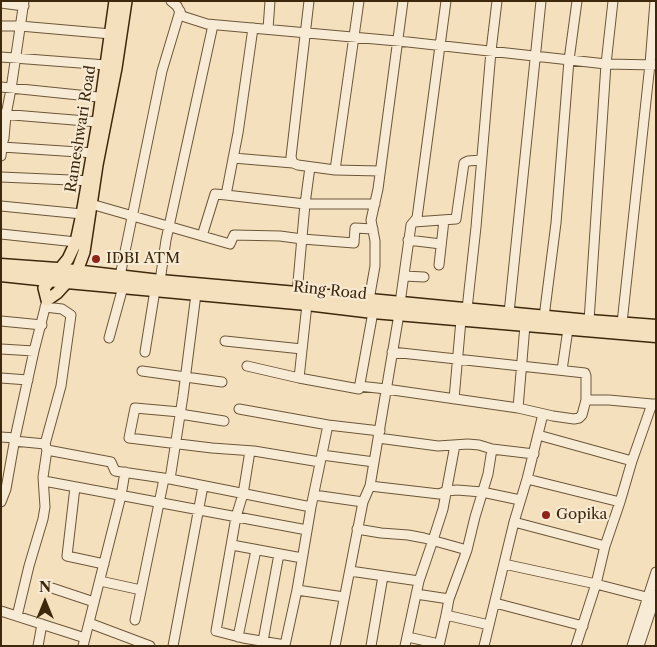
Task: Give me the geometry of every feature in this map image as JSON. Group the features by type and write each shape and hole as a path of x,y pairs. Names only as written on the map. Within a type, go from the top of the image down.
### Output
{"highway":[{"name":"Ring Road","path":"1,265 64,264 77,271 122,282"},
{"name":"Ring Road","path":"1,274 68,282 122,282 298,293 371,306"},
{"name":"Ring Road","path":"158,285 196,294 307,304 399,308 464,315 525,325 656,336"},
{"name":"Ring Road","path":"464,315 510,313 656,326"}],"main road":[{"name":"Rameshwari Road","path":"51,279 64,264 76,242 91,181 98,122 106,97 106,65 115,1"},
{"path":"46,303 77,271 84,252 91,204 91,181 126,1"},
{"path":"46,303 44,289 51,279"}],"street":[{"path":"268,29 270,1"},
{"path":"293,163 291,158 309,1"},
{"path":"336,170 359,1"},
{"path":"247,366 359,389 375,266 375,241 370,220 375,204 380,171 403,1"},
{"path":"335,646 357,529 363,502 370,486 404,276 408,240 411,225 418,218 446,1"},
{"path":"454,399 476,227 497,1"},
{"path":"510,313 541,1"},
{"path":"544,317 556,223 569,60 577,1"},
{"path":"589,321 606,64 613,1"},
{"path":"622,323 653,64 655,1"},
{"path":"1,3 24,4 11,89 4,114 2,150 94,153"},
{"path":"175,4 182,16 213,25 441,45 606,64 653,64"},
{"path":"110,338 122,282 132,215 175,4"},
{"path":"145,352 166,240 213,25"},
{"path":"1,26 110,34"},
{"path":"226,195 238,133 253,28"},
{"path":"1,57 106,65"},
{"path":"1,87 106,97"},
{"path":"4,114 98,122"},
{"path":"233,158 293,163 336,170 380,171"},
{"path":"414,222 456,219 464,163 481,160"},
{"path":"298,293 310,167"},
{"path":"1,177 91,181"},
{"path":"202,236 215,194 305,204 375,204"},
{"path":"91,204 230,244 234,235 280,236 354,243 355,228 373,229"},
{"path":"1,206 82,214"},
{"path":"439,265 444,220"},
{"path":"1,234 76,242"},
{"path":"408,240 441,244"},
{"path":"404,276 424,277"},
{"path":"135,620 160,503 176,443 196,294"},
{"path":"1,502 6,489 15,439 46,303 62,309 70,315 61,386 46,447 43,477 45,507 43,519 17,616"},
{"path":"299,378 307,304"},
{"path":"1,321 42,325"},
{"path":"518,408 525,325"},
{"path":"562,370 568,329"},
{"path":"225,341 302,349"},
{"path":"1,349 34,352"},
{"path":"359,386 386,388 518,408 554,416 579,418 582,415 586,400 585,373 392,352"},
{"path":"142,371 222,382"},
{"path":"1,378 28,380"},
{"path":"576,646 632,461 654,404 586,400"},
{"path":"224,421 180,413 135,408 129,438 321,459 374,462"},
{"path":"239,409 438,446 479,445 492,449 534,454"},
{"path":"484,646 543,414"},
{"path":"250,450 216,632 241,640 264,641 285,645 288,642 311,508 328,425"},
{"path":"538,435 632,461"},
{"path":"1,437 111,462 115,471 167,479 311,508"},
{"path":"455,445 447,491 433,540 418,581 406,641 439,645 449,599 467,550 488,474 492,449"},
{"path":"1,612 42,624 84,642 121,496 125,472"},
{"path":"527,479 620,502"},
{"path":"44,481 307,530"},
{"path":"173,646 203,486"},
{"path":"370,486 440,494 457,490 482,492 520,500"},
{"path":"75,487 66,556 104,564"},
{"path":"314,495 363,502"},
{"path":"514,522 606,546"},
{"path":"357,529 408,535 467,550"},
{"path":"232,545 302,558"},
{"path":"241,640 256,550"},
{"path":"264,641 279,554"},
{"path":"504,564 652,597"},
{"path":"350,571 418,581"},
{"path":"639,646 652,597 656,572"},
{"path":"371,646 383,576"},
{"path":"100,581 141,590"},
{"path":"52,588 94,602"},
{"path":"297,590 344,597"},
{"path":"416,594 449,599"},
{"path":"632,646 652,597"},
{"path":"495,603 583,626"},
{"path":"446,615 489,625"},
{"path":"89,623 150,646"},
{"path":"38,646 42,624"}],"place":[{"name":"IDBI ATM","path":"96,259"},
{"name":"Gopika","path":"546,515"}]}
